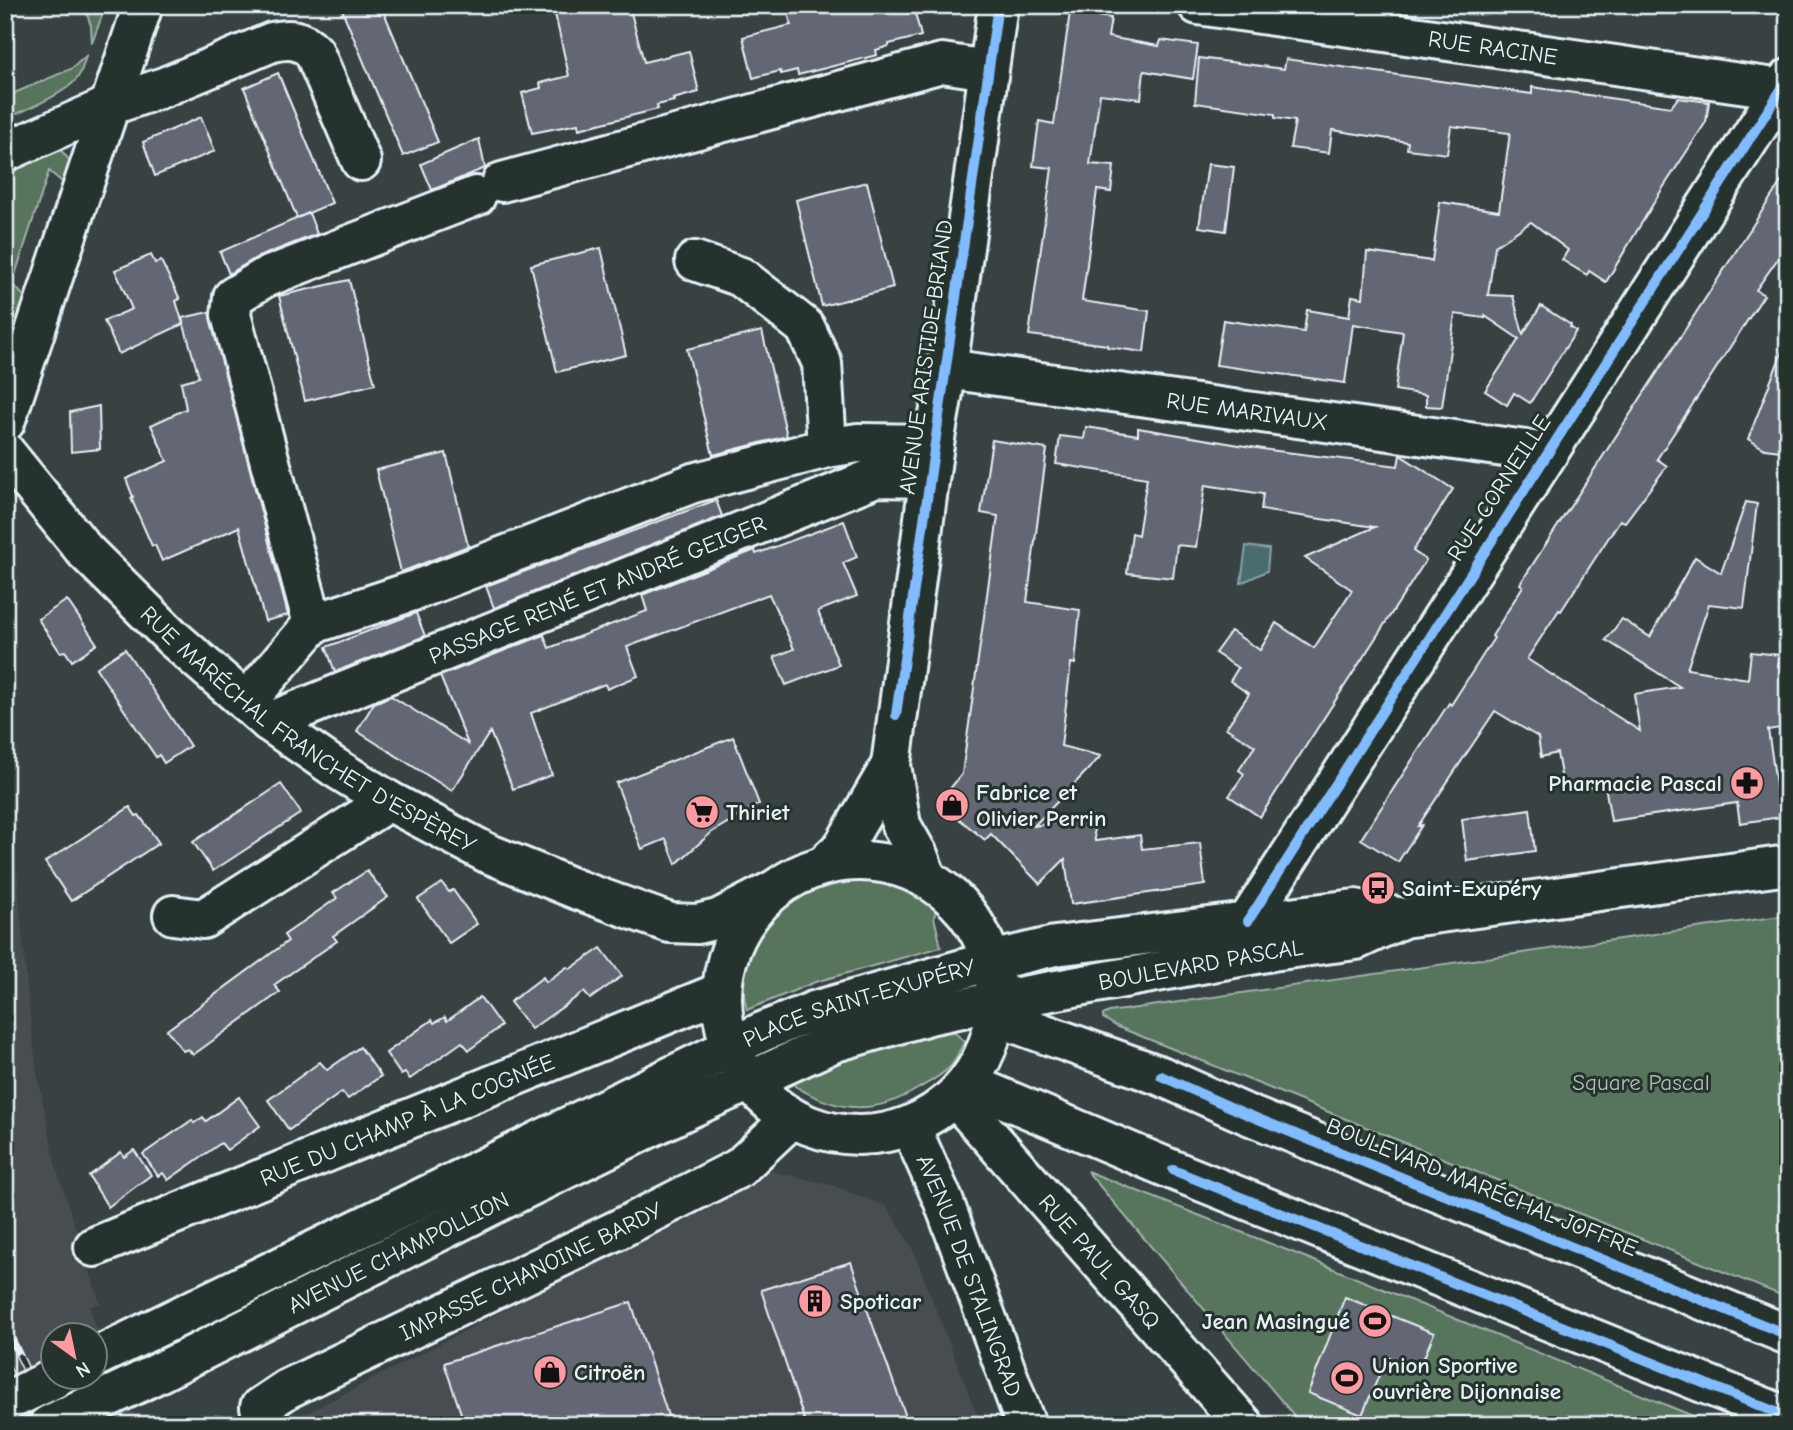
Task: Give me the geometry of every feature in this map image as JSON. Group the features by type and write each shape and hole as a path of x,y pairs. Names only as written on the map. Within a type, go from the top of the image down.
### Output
{"main road":[{"path":"5,422 143,5"},
{"name":"AVENUE ARISTIDE BRIAND","path":"927,878 901,825 891,765 931,461 947,369 998,5"},
{"name":"RUE RACINE","path":"1198,5 1786,86"},
{"path":"5,152 109,106 164,88 272,42 286,39 308,46 318,60 361,161"},
{"path":"313,624 231,315 233,297 264,278 489,189 942,63 988,70"},
{"name":"RUE CORNEILLE","path":"1248,921 1547,453 1786,86"},
{"path":"695,261 741,277 805,327 822,363 827,448"},
{"path":"5,348 18,341 36,325"},
{"name":"RUE MARIVAUX","path":"947,369 1547,453"},
{"path":"257,712 313,624 416,590 693,483 827,448 858,443 931,461"},
{"name":"RUE MARÉCHAL FRANCHET D'ESPÈREY","path":"5,452 85,551 174,639 257,712 334,768 389,801 487,853 670,923 697,924 718,919 772,891"},
{"name":"PASSAGE RENÉ ET ANDRÉ GEIGER","path":"257,712 876,477 931,461"},
{"name":"AVENUE ARISTIDE BRIAND","path":"825,864 843,847 891,765"},
{"path":"173,915 203,919 389,801"},
{"name":"PLACE SAINT-EXUPÉRY","path":"866,860 908,869 927,878 944,890 968,914 982,936 991,961 996,1009 983,1058 961,1090 935,1113 909,1126 880,1134 856,1136 828,1132 791,1119 771,1105 748,1081 730,1048 722,1018 721,987 732,944 741,925 772,891 800,874 825,864 866,860"},
{"name":"BOULEVARD PASCAL","path":"996,1009 1272,950 1356,940 1403,918 1788,865"},
{"name":"BOULEVARD PASCAL","path":"991,961 1055,946 1355,909 1403,918"},
{"name":"RUE MARÉCHAL FRANCHET D'ESPÈREY","path":"670,923 698,946 721,987"},
{"name":"PLACE SAINT-EXUPÉRY","path":"730,1048 814,1011 991,961"},
{"name":"RUE DU CHAMP À LA COGNÉE","path":"93,1247 721,987"},
{"name":"PLACE SAINT-EXUPÉRY","path":"748,1081 835,1042 929,1015 996,1009"},
{"name":"BOULEVARD MARÉCHAL JOFFRE","path":"996,1009 1788,1335"},
{"name":"AVENUE CHAMPOLLION","path":"108,1351 730,1048"},
{"name":"AVENUE CHAMPOLLION","path":"50,1425 748,1081"},
{"path":"961,1090 1185,1175 1788,1417"},
{"name":"RUE PAUL GASQ","path":"961,1090 1005,1156 1244,1425"},
{"name":"IMPASSE CHANOINE BARDY","path":"262,1416 287,1389 617,1230 739,1168 791,1119"},
{"name":"AVENUE DE STALINGRAD","path":"909,1126 943,1200 1026,1425"},
{"path":"5,1402 38,1386"}],"shaded area":[{"path":"5,725 28,1000 37,1072 56,1167 100,1303 90,1307 95,1322 38,1322 38,1392 108,1392 108,1354 131,1409 143,1425 14,1425 5,1408"},
{"path":"771,1171 832,1185 887,1207 911,1245 981,1425 284,1425"}],"green space":[{"path":"84,5 106,5 92,43 91,26"},
{"path":"86,56 73,83 44,101 5,119 5,97 71,69"},
{"path":"58,147 71,162 68,187 49,171 12,284 30,302 18,325 5,330 5,163"},
{"path":"863,878 903,887 937,908 934,917 941,947 815,982 747,1010 745,974 750,956 758,939 780,910 816,886"},
{"name":"Square Pascal","path":"1788,915 1788,1298 1116,1026 1103,1018 1103,1015 1109,1012"},
{"path":"950,1028 965,1042 951,1066 927,1083 888,1103 842,1106 826,1102 795,1086 794,1072"},
{"name":"Jean Masingué","path":"1087,1171 1312,1260 1715,1425 1302,1425"}],"water":[{"path":"1246,546 1269,549 1267,571 1241,583"}],"building":[{"path":"340,5 381,5 438,142 403,156"},
{"path":"553,5 629,5 644,62 689,51 699,92 657,105 658,109 579,129 578,124 532,133 522,93 541,88 540,83 569,76"},
{"path":"786,5 913,5 921,36 889,44 876,50 877,55 798,75 797,70 781,74 780,71 753,78 743,37 791,25"},
{"path":"1070,12 1111,18 1108,37 1159,46 1161,40 1198,45 1193,79 1144,71 1141,99 1100,94 1090,164 1114,166 1111,192 1097,190 1082,301 1149,311 1144,352 1029,335 1052,168 1033,166 1039,121 1054,124"},
{"path":"1199,58 1284,69 1286,59 1532,94 1532,87 1671,107 1678,98 1709,102 1706,122 1606,282 1589,271 1587,275 1562,260 1568,250 1531,222 1495,246 1488,295 1513,296 1523,334 1541,306 1576,331 1530,403 1514,393 1507,405 1485,391 1519,339 1485,316 1455,314 1442,407 1426,406 1426,395 1395,390 1403,332 1353,324 1345,383 1216,365 1223,320 1304,332 1307,310 1349,317 1352,296 1363,298 1367,252 1432,261 1440,202 1499,211 1510,133 1451,126 1447,154 1407,149 1408,142 1332,130 1329,153 1290,148 1295,121 1275,118 1275,114 1195,103"},
{"path":"278,73 332,203 297,218 244,88"},
{"path":"201,117 215,151 155,176 143,142"},
{"path":"479,139 485,168 432,190 421,164"},
{"path":"1208,164 1234,167 1226,231 1199,227"},
{"path":"1788,171 1788,244 1756,290 1764,295 1657,459 1667,466 1625,522 1620,520 1527,659 1640,731 1634,694 1680,687 1606,640 1622,619 1650,637 1695,557 1721,573 1746,502 1757,504 1744,608 1709,604 1687,669 1748,679 1751,652 1780,655 1778,666 1788,667 1784,709 1786,727 1768,730 1781,817 1740,823 1737,803 1611,821 1605,785 1564,791 1557,753 1541,757 1538,737 1495,711 1418,826 1422,825 1398,862 1361,839 1494,638 1492,636 1523,586 1520,584"},
{"path":"867,182 893,288 822,306 796,200"},
{"path":"309,213 317,234 256,258 229,274 220,252"},
{"path":"601,248 626,355 557,372 531,265"},
{"path":"151,255 155,263 161,261 180,299 176,301 183,324 119,354 104,321 132,309 115,270"},
{"path":"349,280 375,384 305,401 279,296"},
{"path":"209,312 288,615 265,621 239,527 162,561 155,545 152,546 131,498 133,497 126,479 167,461 151,425 186,409 181,382 199,377 182,318"},
{"path":"762,331 787,436 713,455 687,349"},
{"path":"1786,342 1788,452 1765,449 1748,439"},
{"path":"99,406 100,449 71,452 70,412"},
{"path":"1086,427 1138,435 1138,428 1269,450 1398,466 1400,455 1453,489 1413,551 1426,560 1260,817 1229,796 1244,774 1239,770 1255,746 1226,728 1249,694 1230,681 1238,668 1215,653 1231,631 1260,650 1276,623 1314,648 1352,590 1305,558 1375,527 1261,510 1263,494 1205,485 1196,547 1177,545 1173,578 1127,573 1132,533 1138,535 1147,478 1056,464 1060,436 1084,439"},
{"path":"992,440 1047,449 1027,602 1080,610 1075,664 1071,663 1061,746 1101,756 1034,826 1092,816 1095,841 1140,835 1142,849 1200,843 1205,885 1071,904 1065,859 1040,884 991,834 985,840 948,810 944,796 962,774 998,516 981,513"},
{"path":"446,453 468,546 401,572 376,470"},
{"path":"716,500 722,516 494,608 486,586"},
{"path":"844,521 857,557 843,563 857,596 818,611 839,665 786,685 774,657 794,649 769,594 627,647 638,676 607,689 605,684 531,713 552,775 513,789 490,732 452,791 357,731 374,703 391,696 468,744 440,676 544,635 549,648 647,611 642,595 755,550 756,554"},
{"path":"67,600 97,644 72,661 65,651 60,652 38,619"},
{"path":"416,613 425,636 335,672 326,647"},
{"path":"125,649 190,746 164,763 159,755 156,757 96,668"},
{"path":"733,737 759,804 712,832 676,864 666,839 642,849 616,783"},
{"path":"281,784 301,813 213,871 193,842"},
{"path":"130,807 159,843 71,901 45,862"},
{"path":"1530,809 1535,851 1467,861 1462,819"},
{"path":"367,871 388,897 333,936 337,941 274,985 280,992 193,1055 188,1049 183,1051 167,1030 288,941 284,935 337,898 333,893"},
{"path":"442,883 449,892 453,890 477,924 449,943 418,899"},
{"path":"601,948 622,976 590,999 584,992 531,1029 510,1002 543,977 546,982"},
{"path":"480,997 501,1026 469,1050 462,1042 410,1079 405,1073 401,1075 386,1053 432,1020 434,1023 445,1017 447,1021"},
{"path":"360,1047 381,1076 348,1099 342,1092 289,1130 268,1100 320,1062 327,1070"},
{"path":"239,1097 260,1126 227,1150 221,1143 168,1180 163,1173 158,1176 143,1154 192,1120 194,1123 203,1117 206,1121"},
{"path":"134,1150 151,1175 108,1207 89,1176 121,1152 124,1157"},
{"path":"851,1262 909,1425 806,1425 761,1290"},
{"path":"1345,1297 1434,1333 1419,1370 1387,1357 1362,1415 1308,1393"},
{"name":"Citroën","path":"631,1302 671,1425 465,1425 444,1363"}],"railway":[{"path":"5,1325 52,1425"},
{"path":"5,1364 34,1425"}],"cycle path":[{"path":"896,715 998,5"},
{"path":"1248,921 1788,79"},
{"path":"1161,1076 1246,1114 1788,1335"},
{"path":"1173,1170 1788,1417"}],"place":[{"name":"Pharmacie Pascal","path":"1747,783"},
{"name":"Fabrice et Olivier Perrin","path":"952,805"},
{"name":"Thiriet","path":"702,812"},
{"name":"Saint-Exupéry","path":"1378,888"},
{"name":"Spoticar","path":"815,1301"},
{"name":"Jean Masingué","path":"1375,1321"},
{"name":"Citroën","path":"550,1372"},
{"name":"Union Sportive ouvrière Dijonnaise","path":"1347,1378"}]}
